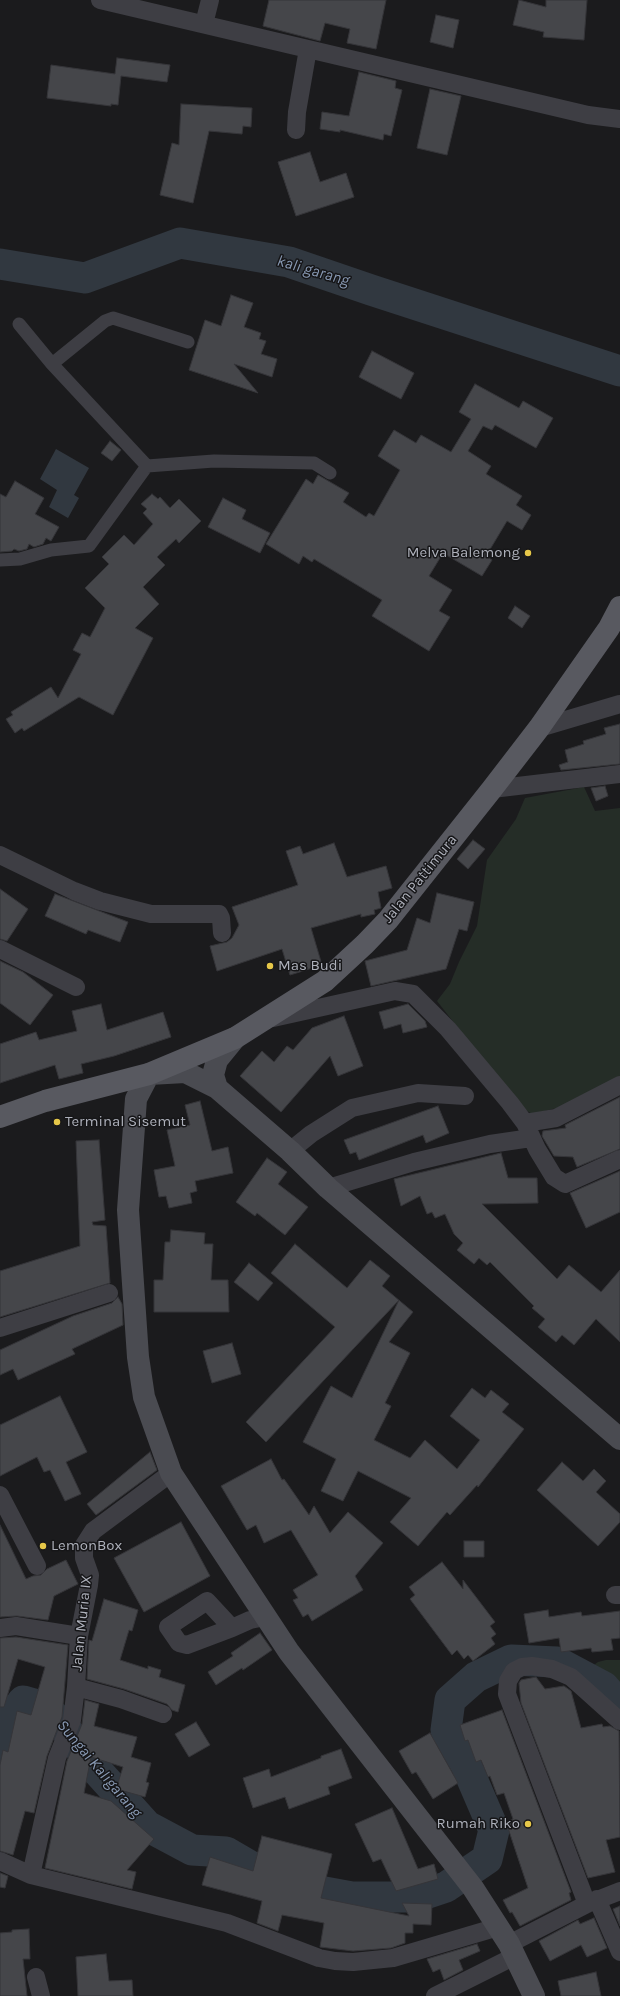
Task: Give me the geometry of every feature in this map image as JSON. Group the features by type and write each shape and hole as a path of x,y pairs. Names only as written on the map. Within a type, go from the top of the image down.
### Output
{"main road":[{"name":"Jalan Pattimura","path":"0,1117 45,1101 149,1074 235,1038 325,982 388,920 492,789 539,728 609,628 620,607"},
{"path":"217,1088 213,1075 217,1060 235,1038"},
{"path":"534,1996 507,1942 473,1888 288,1652 170,1473 156,1435 142,1389 138,1357 128,1210 136,1099 149,1074 185,1072 217,1088 290,1151 328,1188 620,1439"}],"street":[{"path":"100,0 588,115 620,119"},
{"path":"204,24 210,0"},
{"path":"296,130 297,112 308,49"},
{"path":"52,364 105,321 113,318 188,342"},
{"path":"19,324 52,364 147,466"},
{"path":"0,560 20,559 51,550 89,546 147,466 214,461 314,463 330,473"},
{"path":"539,728 620,704"},
{"path":"492,789 619,777"},
{"path":"0,855 74,891 100,901 151,914 219,914 221,918 222,933"},
{"path":"0,949 76,987"},
{"path":"264,1020 326,1005 396,991 413,994 448,1029 528,1130 554,1177 565,1184 620,1159"},
{"path":"328,1188 414,1162 490,1144 556,1118 620,1085"},
{"path":"290,1151 310,1134 352,1108 418,1093 465,1096"},
{"path":"0,1328 109,1293"},
{"name":"Jalan Muria IX","path":"31,1875 56,1758 72,1720 76,1687 79,1636 90,1574 84,1558 84,1545 92,1531 170,1473"},
{"path":"0,1495 6,1521 37,1566"},
{"path":"232,1628 250,1620 265,1617"},
{"path":"0,1628 16,1626 79,1636"},
{"path":"620,1721 571,1676 552,1669 532,1666 522,1667 514,1671 508,1681 507,1694 592,1901 620,1952"},
{"path":"76,1687 121,1699 163,1714"},
{"path":"0,1861 31,1875 227,1923 319,1958 335,1961 353,1962 393,1958 507,1942"},
{"path":"435,1996 507,1942 592,1901 620,1891"},
{"path":"36,1977 41,1996"}],"shaded area":[{"path":"56,449 89,468 74,495 79,498 68,518 49,507 57,490 40,479"},
{"path":"584,787 595,811 620,808 620,1078 561,1107 532,1114 519,1106 437,1001 450,984 477,926 487,860 516,819 525,798"},
{"path":"606,1660 620,1660 620,1697 591,1667 598,1662"}],"building":[{"path":"269,0 386,0 376,49 347,43 350,29 325,23 320,41 263,26"},
{"path":"519,0 546,7 546,0 587,0 584,40 543,37 544,32 513,25"},
{"path":"436,15 459,20 453,48 430,42"},
{"path":"117,58 170,65 167,82 121,76 118,105 111,104 111,106 47,98 51,65 115,74"},
{"path":"359,72 396,81 395,88 402,90 391,136 384,134 383,140 340,130 340,132 320,129 322,112 349,116"},
{"path":"430,89 461,96 447,155 417,148"},
{"path":"181,104 252,108 251,127 243,126 242,134 209,131 193,203 160,195 172,143 179,145"},
{"path":"310,152 320,182 346,173 354,197 296,216 278,162"},
{"path":"231,295 253,303 244,327 261,333 259,339 266,341 261,354 277,359 272,377 234,364 258,393 189,370 205,320 221,326"},
{"path":"372,351 414,373 401,399 359,377"},
{"path":"475,384 519,408 523,401 553,418 536,448 495,425 492,430 483,426 468,451 491,466 486,474 522,496 516,505 531,515 522,530 507,521 486,556 492,560 482,576 443,553 429,576 452,590 439,611 450,617 429,651 372,616 382,600 314,559 312,562 303,556 299,564 266,544 306,479 313,484 318,475 349,493 343,502 366,517 369,513 374,516 400,470 378,456 394,430 416,443 421,435 451,452 471,419 459,412"},
{"path":"110,441 121,450 112,461 101,453"},
{"path":"15,481 44,498 35,514 59,527 51,541 46,538 43,544 34,547 29,544 27,549 19,551 14,549 12,551 0,552 0,494 6,497"},
{"path":"152,494 158,499 160,497 170,508 179,499 201,521 179,543 176,539 157,557 165,565 143,587 159,604 135,628 153,638 113,715 79,697 24,731 22,728 15,733 6,719 13,715 11,712 51,687 58,698 81,654 73,650 82,633 90,637 105,608 85,588 109,564 102,557 124,535 134,545 153,524 143,513 147,509 141,504"},
{"path":"223,498 246,510 242,519 270,533 260,553 208,527"},
{"path":"515,606 530,616 522,628 508,618"},
{"path":"620,724 620,764 561,770 559,765 568,762 565,750 584,744 583,741 606,734 604,728"},
{"path":"605,786 608,796 596,801 591,788"},
{"path":"473,840 485,849 468,869 457,859"},
{"path":"334,843 347,877 386,866 392,888 378,892 381,908 374,910 375,914 361,917 361,914 311,928 322,965 290,975 282,949 217,971 210,946 227,942 232,938 239,925 232,907 298,885 286,851 300,846 303,854"},
{"path":"0,889 28,909 7,941 0,939"},
{"path":"437,893 474,902 467,931 459,929 446,969 371,986 365,961 407,950 417,918 430,923"},
{"path":"55,894 128,922 120,942 88,930 86,934 45,916"},
{"path":"0,961 23,972 53,995 30,1025 0,1003"},
{"path":"101,1004 107,1030 163,1012 171,1037 114,1056 81,1064 83,1073 59,1079 55,1065 0,1083 0,1044 36,1032 39,1040 77,1031 72,1011"},
{"path":"408,1004 425,1021 427,1027 403,1033 401,1024 384,1029 379,1012"},
{"path":"344,1016 363,1066 338,1076 330,1056 281,1112 240,1076 262,1051 274,1062 287,1046 293,1050 312,1028"},
{"path":"620,1097 620,1149 577,1167 573,1157 554,1156 542,1136 543,1131 566,1128 565,1125"},
{"path":"200,1101 212,1151 228,1147 233,1173 195,1181 197,1191 190,1193 192,1203 169,1208 166,1196 159,1197 154,1170 175,1166 167,1130 190,1125 185,1105"},
{"path":"438,1106 449,1133 426,1143 423,1135 359,1160 356,1152 350,1154 344,1140"},
{"path":"99,1140 105,1220 92,1222 93,1225 106,1226 110,1283 0,1317 0,1271 80,1246 76,1141"},
{"path":"501,1153 508,1178 537,1178 538,1203 482,1204 557,1279 569,1265 601,1292 620,1270 620,1342 596,1319 574,1345 562,1335 556,1342 538,1327 545,1319 532,1308 534,1306 490,1262 487,1265 479,1258 474,1264 457,1250 463,1243 454,1234 445,1214 435,1218 432,1212 427,1214 420,1196 401,1206 394,1179"},
{"path":"267,1158 287,1172 278,1184 308,1207 285,1235 257,1213 255,1216 236,1202"},
{"path":"620,1171 620,1212 586,1228 570,1193"},
{"path":"171,1230 205,1233 204,1244 213,1244 211,1280 228,1280 229,1312 154,1312 154,1280 163,1280 165,1242 170,1242"},
{"path":"295,1244 347,1288 370,1260 390,1276 382,1286 399,1300 266,1442 246,1422 335,1327 271,1273"},
{"path":"249,1263 273,1283 258,1301 234,1282"},
{"path":"118,1297 122,1304 123,1325 72,1349 75,1354 18,1380 13,1369 0,1375 0,1350 73,1316 112,1303"},
{"path":"399,1300 413,1312 389,1342 410,1353 385,1403 391,1406 374,1440 410,1458 425,1440 457,1469 480,1440 450,1416 472,1388 485,1398 491,1390 509,1404 502,1412 524,1429 478,1487 477,1485 450,1515 447,1512 418,1546 390,1522 411,1498 358,1471 343,1501 321,1491 336,1459 303,1442 331,1386 352,1398"},
{"path":"232,1343 241,1374 212,1383 203,1351"},
{"path":"60,1396 87,1452 66,1462 81,1494 65,1501 50,1470 44,1472 37,1457 0,1476 0,1425"},
{"path":"150,1452 157,1470 96,1515 87,1504"},
{"path":"271,1459 282,1480 284,1479 309,1515 314,1506 330,1533 348,1512 383,1543 355,1576 363,1590 312,1621 308,1614 303,1617 293,1600 298,1598 293,1590 318,1575 291,1530 264,1543 256,1525 247,1530 221,1486"},
{"path":"562,1462 583,1481 594,1469 606,1481 596,1492 620,1514 620,1522 598,1546 537,1490"},
{"path":"181,1522 210,1576 144,1612 114,1558"},
{"path":"0,1525 26,1579 41,1575 47,1569 66,1560 78,1584 54,1596 48,1620 17,1616 0,1617"},
{"path":"464,1541 484,1541 484,1557 464,1557"},
{"path":"442,1562 463,1589 463,1580 495,1622 490,1626 496,1634 491,1638 495,1644 473,1661 468,1655 464,1659 457,1650 452,1655 410,1599 415,1595 409,1587"},
{"path":"104,1599 138,1610 132,1631 129,1630 120,1660 148,1669 148,1666 161,1670 159,1677 185,1685 178,1712 172,1710 167,1704 124,1689 87,1679 89,1640 92,1641"},
{"path":"548,1610 549,1617 581,1612 582,1616 620,1611 620,1638 611,1639 613,1650 592,1652 591,1648 561,1652 559,1638 529,1643 524,1614"},
{"path":"260,1633 272,1650 243,1670 242,1668 216,1685 208,1672 233,1656 231,1653"},
{"path":"16,1637 68,1645 62,1717 47,1756 34,1813 25,1811 13,1855 0,1851 0,1765 3,1750 8,1752 17,1711 31,1715 45,1667 18,1659 4,1707 0,1707 0,1638"},
{"path":"536,1677 545,1689 564,1686 571,1691 581,1728 602,1724 603,1727 610,1726 619,1731 620,1837 606,1840 615,1872 588,1878 521,1703 519,1683 521,1680"},
{"path":"85,1700 99,1704 94,1726 137,1737 131,1757 151,1763 146,1782 149,1783 145,1797 116,1789 123,1767 91,1757 84,1793 111,1801 154,1839 127,1870 136,1872 132,1889 45,1868 67,1761 82,1724"},
{"path":"502,1710 571,1892 569,1893 571,1900 520,1926 512,1912 510,1913 503,1900 528,1888 506,1822 513,1819 504,1793 497,1795 490,1776 488,1777 481,1760 476,1762 468,1740 465,1741 460,1725"},
{"path":"196,1722 210,1745 189,1757 175,1734"},
{"path":"430,1733 458,1783 433,1799 416,1772 412,1774 399,1751"},
{"path":"341,1749 352,1778 328,1787 330,1794 289,1809 285,1797 253,1808 243,1778 269,1769 271,1777"},
{"path":"392,1808 418,1869 434,1864 438,1879 396,1891 381,1859 373,1862 355,1824"},
{"path":"262,1836 332,1854 321,1898 409,1916 402,1903 432,1904 431,1925 413,1924 413,1933 405,1933 405,1943 391,1948 353,1951 320,1947 324,1923 282,1915 278,1931 257,1923 262,1901 202,1885 210,1857 253,1871"},
{"path":"0,1873 8,1876 5,1888 0,1887"},
{"path":"620,1906 620,1926 613,1909"},
{"path":"594,1918 607,1948 587,1957 581,1945 550,1961 539,1941 578,1920 580,1924"},
{"path":"29,1929 30,1959 23,1959 27,1996 0,1996 0,1933 12,1932 12,1930"},
{"path":"477,1944 480,1951 459,1960 463,1970 444,1980 440,1969 433,1972 427,1959"},
{"path":"106,1954 109,1981 132,1980 133,1996 78,1996 76,1957"},
{"path":"596,1972 601,1996 561,1996 558,1981"}],"waterway":[{"name":"kali garang","path":"0,264 85,278 180,243 289,262 620,371"},
{"name":"Sungai Kaligarang","path":"0,1749 9,1720 23,1701 44,1707 62,1724 92,1765 147,1826 192,1850 226,1852 281,1884 352,1897 416,1897 446,1887 487,1859 494,1830 466,1765 446,1730 450,1700 476,1677 511,1660 557,1662 604,1687 620,1705"}],"place":[{"name":"Melva Balemong","path":"528,553"},
{"name":"Mas Budi","path":"270,966"},
{"name":"Terminal Sisemut","path":"57,1122"},
{"name":"LemonBox","path":"43,1546"},
{"name":"Rumah Riko","path":"528,1824"}]}
